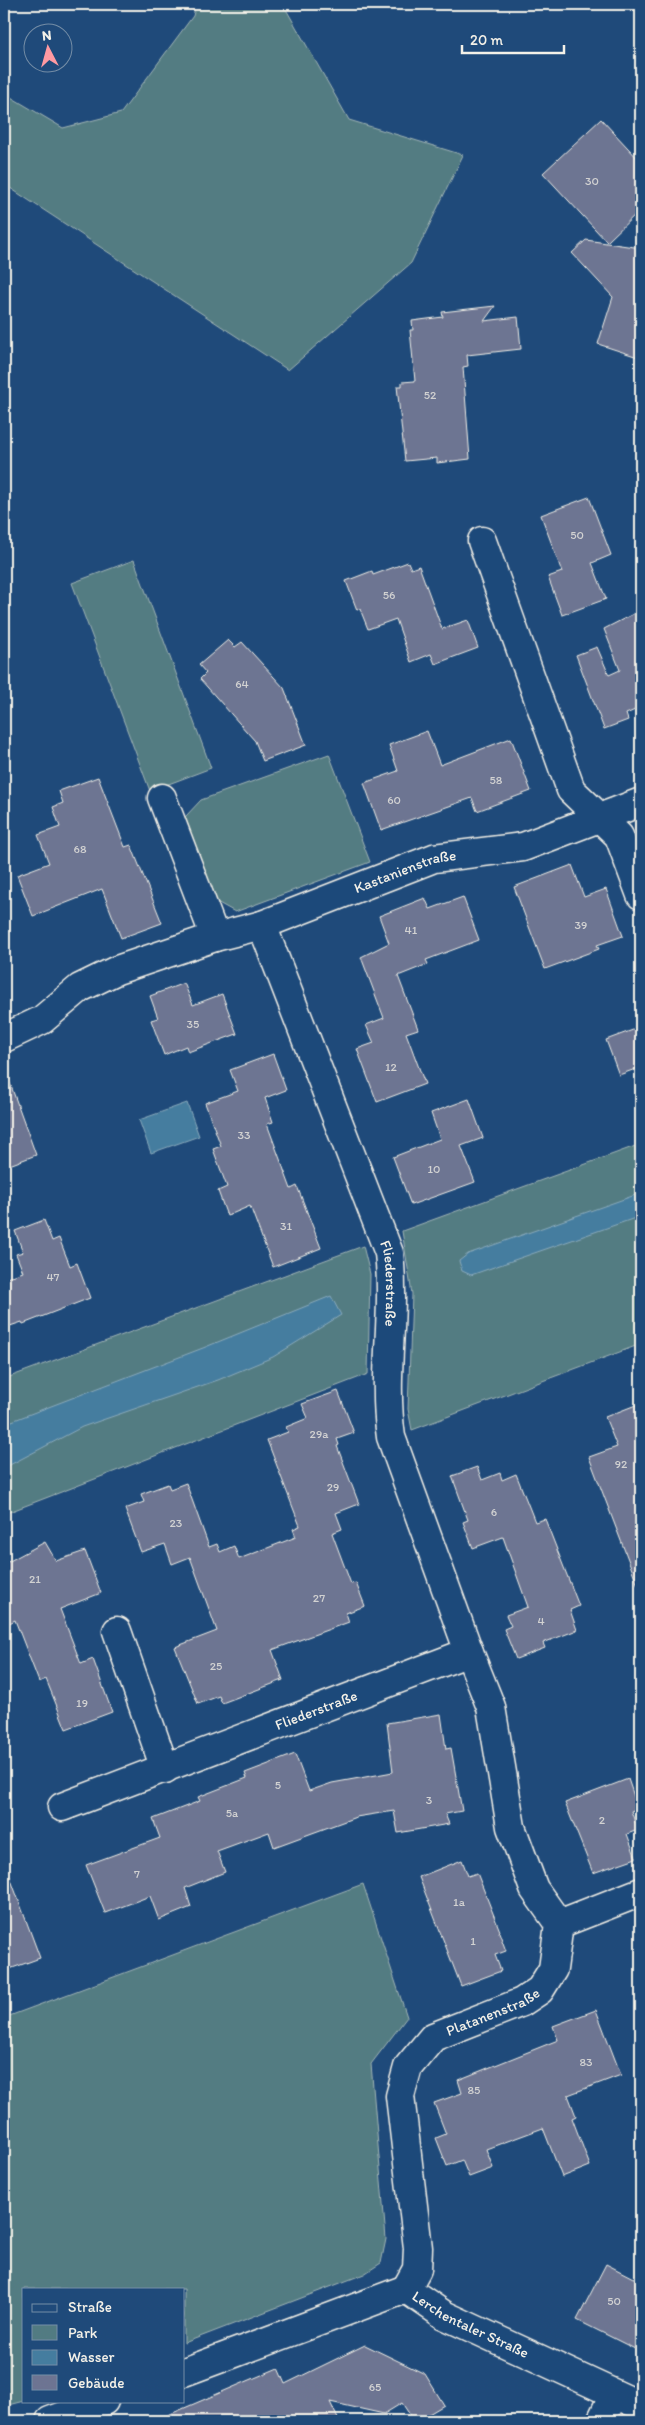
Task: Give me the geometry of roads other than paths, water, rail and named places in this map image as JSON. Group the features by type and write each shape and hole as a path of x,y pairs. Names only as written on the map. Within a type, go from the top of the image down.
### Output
{"street":[{"path":"482,541 572,790 597,818 619,836 641,895"},
{"path":"162,798 215,937"},
{"name":"Kastanienstraße","path":"4,1038 42,1020 80,988 116,970 215,937 262,925 434,858 523,847 641,802"},
{"name":"Fliederstraße","path":"262,925 389,1253 392,1280 387,1412 391,1437 468,1652 491,1707 511,1826 534,1889 560,1924"},
{"path":"117,1631 166,1769"},
{"name":"Fliederstraße","path":"62,1807 166,1769 468,1652"},
{"path":"560,1924 641,1892"},
{"name":"Platanenstraße","path":"406,2289 417,2269 418,2248 400,2096 408,2067 433,2037 522,2002 540,1990 553,1969 560,1924"},
{"name":"Lerchentaler Straße","path":"185,2372 406,2289 444,2315 641,2406"},
{"path":"601,2421 614,2394"},
{"path":"50,2421 101,2402"}],"water":[{"path":"187,1103 199,1136 151,1153 139,1120"},
{"path":"641,1193 641,1216 471,1275 462,1271 459,1261 468,1254"},
{"path":"331,1296 341,1315 273,1357 218,1380 82,1427 4,1468 4,1424 203,1348"}]}
